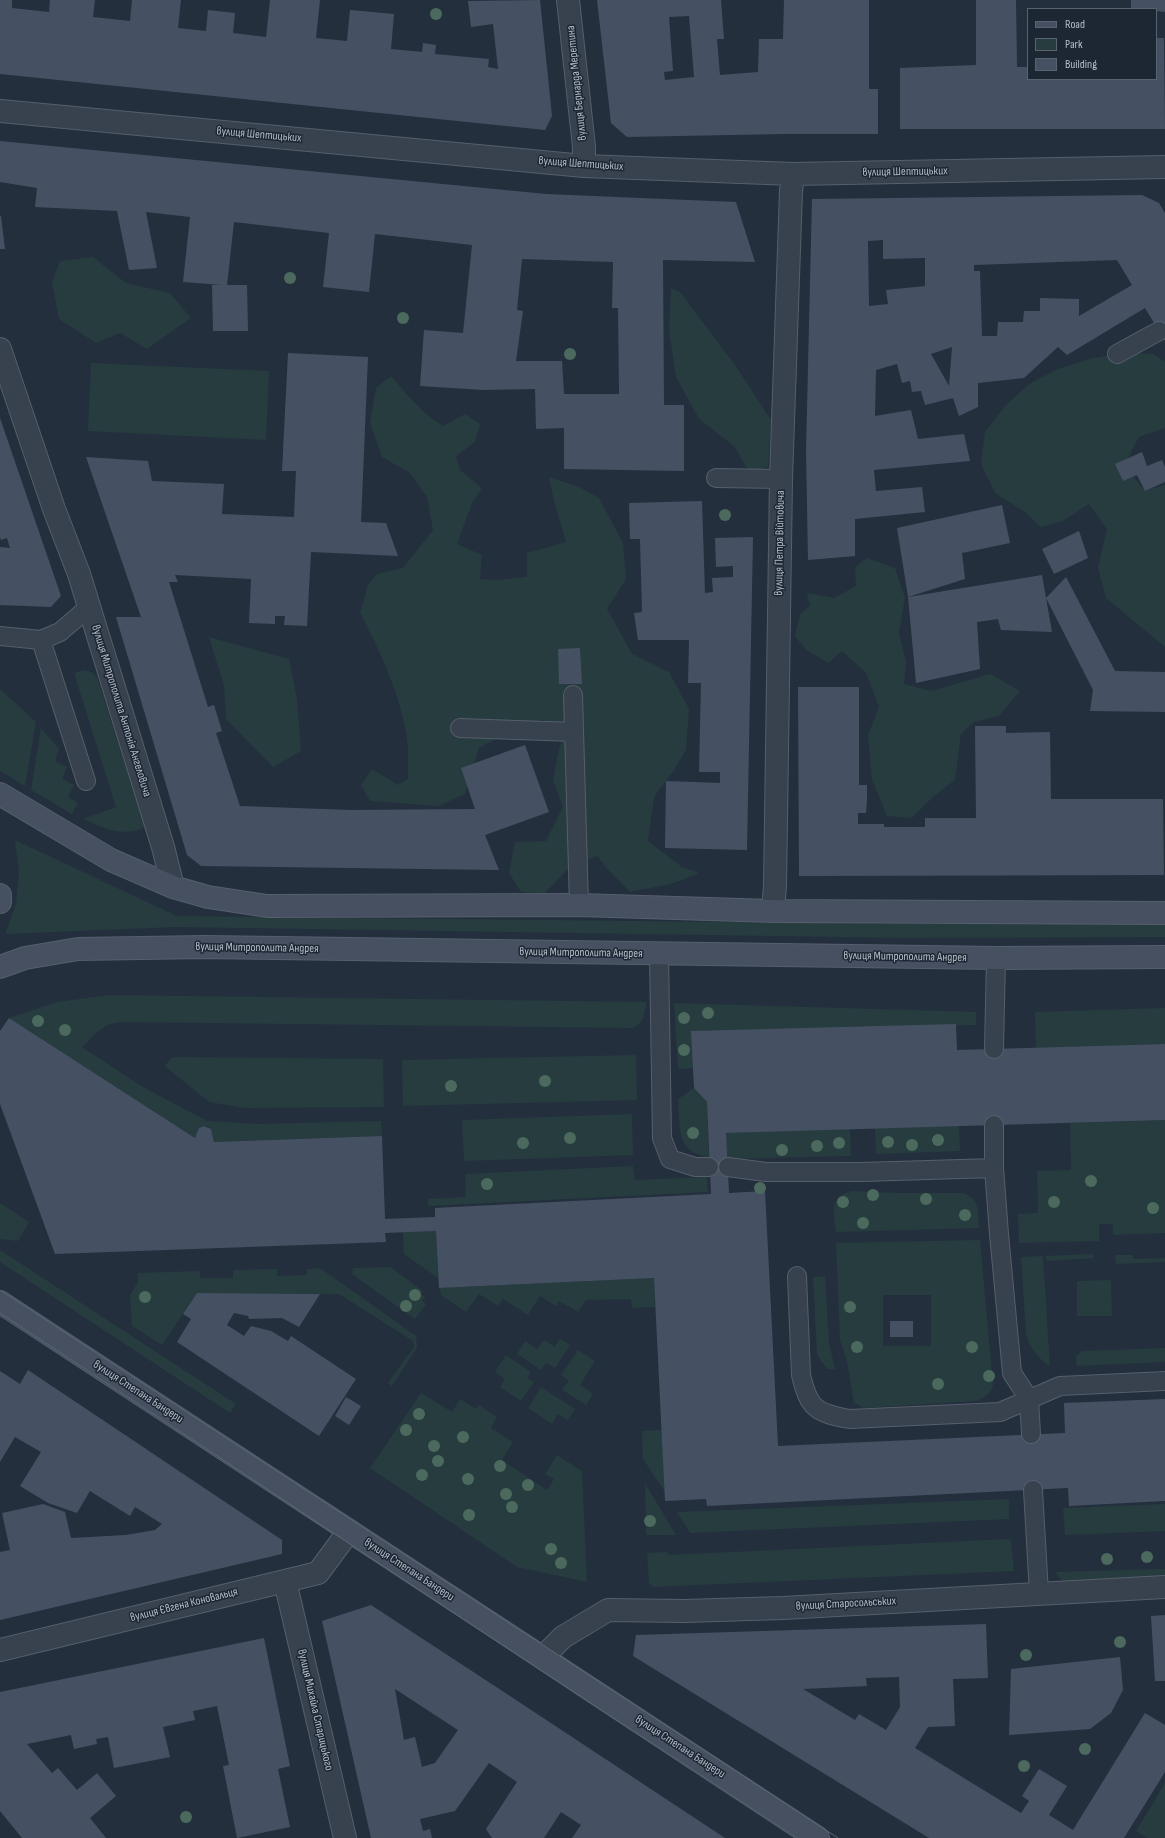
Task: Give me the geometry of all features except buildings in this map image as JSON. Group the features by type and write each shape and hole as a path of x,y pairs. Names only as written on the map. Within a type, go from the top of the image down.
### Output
{"street":[{"name":"вулиця Бернарда Меретина","path":"568,0 584,147 584,166"},
{"name":"вулиця Шептицьких","path":"0,111 584,166 793,174 1165,167"},
{"name":"вулиця Петра Війтовича","path":"773,911 776,886 781,479 790,198 793,174"},
{"name":"вулиця Митрополита Антонія Ангеловича","path":"0,349 89,607 163,847 173,887"},
{"path":"0,794 111,860 173,887 208,897 267,906 579,905 773,911 1165,913"},
{"path":"0,895 0,902"},
{"name":"вулиця Митрополита Андрея","path":"0,967 25,958 78,949 205,947 996,958 1165,957"},
{"name":"вулиця Степана Бандери","path":"0,1302 818,1838"},
{"name":"вулиця Євгена Коновальця","path":"0,1650 318,1572 349,1531"},
{"name":"вулиця Михайла Старицького","path":"285,1581 344,1838"},
{"name":"вулиця Старосольських","path":"543,1657 563,1637 608,1610 685,1611 784,1608 1165,1587"}],"lane":[{"path":"1117,354 1159,331"},
{"path":"716,478 781,479"},
{"path":"0,636 41,640 60,632 89,607"},
{"path":"41,640 86,781"},
{"path":"573,695 579,905"},
{"path":"460,728 574,732"},
{"path":"659,954 662,1138 670,1159 695,1167 709,1167"},
{"path":"994,1049 996,958"},
{"path":"994,1125 994,1168 1004,1303 1012,1373 1029,1399 1031,1434"},
{"path":"728,1167 766,1172 862,1172 994,1168"},
{"path":"797,1276 801,1375 805,1390 812,1406 830,1416 850,1419 1000,1412 1060,1386 1165,1381"},
{"path":"1033,1490 1039,1593"}],"green space":[{"path":"93,257 126,283 170,293 191,318 147,349 120,333 96,343 59,319 52,282 60,261"},
{"path":"671,288 680,292 735,365 771,420 768,467 748,471 735,447 699,419 676,377 669,330"},
{"path":"1121,353 1154,354 1165,362 1165,428 1139,437 1124,465 1145,491 1165,485 1165,647 1106,598 1098,568 1107,529 1089,504 1063,521 1041,527 1025,512 995,493 981,464 985,432 1005,406 1029,384 1058,369 1089,359"},
{"path":"91,363 269,371 266,440 88,431"},
{"path":"391,376 409,397 435,421 443,426 465,414 480,424 475,442 456,456 460,470 482,488 472,503 457,544 482,555 480,579 497,580 527,577 527,553 566,542 554,501 549,477 579,487 599,498 623,543 626,579 607,609 632,654 669,672 689,709 686,750 674,770 654,797 648,841 682,867 699,873 671,884 630,892 610,872 597,856 569,868 544,894 521,892 509,873 515,842 546,841 563,807 553,780 558,753 566,729 544,720 528,722 479,748 465,794 439,806 370,801 361,785 372,769 398,785 408,779 408,750 407,738 399,702 388,671 360,613 368,585 377,574 403,568 433,530 427,497 410,473 382,457 370,423 376,388"},
{"path":"867,558 895,568 905,598 899,633 906,662 904,684 931,691 990,674 1020,691 999,716 974,722 961,734 955,780 934,796 912,818 887,816 872,780 868,735 879,707 866,673 842,651 828,663 805,649 795,636 800,614 810,606 807,593 834,598 856,586 855,567"},
{"path":"209,637 289,659 297,699 301,751 273,767 226,719 224,686"},
{"path":"85,670 91,672 97,677 145,827 137,830 121,832 98,826 83,819 116,807 74,673"},
{"path":"0,689 36,722 25,786 0,771"},
{"path":"41,728 59,749 55,761 67,767 62,779 74,785 68,797 78,803 72,814 31,790"},
{"path":"15,840 177,916 909,924 1165,923 1165,937 908,938 176,927 5,934 16,904 19,872"},
{"path":"110,995 646,1002 643,1018 639,1024 632,1028 124,1022 110,1024 96,1033 82,1047 143,1087 207,1121 260,1124 381,1121 382,1136 214,1142 211,1129 208,1126 201,1126 195,1138 9,1018 57,1002"},
{"path":"674,1003 976,1012 976,1025 692,1031 693,1068 678,1069"},
{"path":"1165,1008 1165,1044 1036,1048 1035,1012"},
{"path":"636,1055 637,1100 403,1106 402,1060"},
{"path":"173,1057 383,1059 384,1107 245,1108 209,1102 167,1068 165,1065"},
{"path":"694,1088 707,1102 709,1157 690,1150 685,1144 680,1128 678,1099"},
{"path":"632,1114 633,1155 464,1161 462,1120"},
{"path":"1165,1120 1165,1233 1113,1235 1113,1224 1099,1224 1099,1241 1019,1243 1018,1214 1038,1213 1037,1171 1071,1170 1070,1123"},
{"path":"959,1125 960,1151 876,1154 875,1128"},
{"path":"850,1129 851,1156 727,1159 726,1133"},
{"path":"633,1166 635,1180 707,1177 708,1192 428,1206 428,1199 466,1197 465,1174"},
{"path":"852,1191 964,1193 976,1203 978,1208 979,1228 836,1232 834,1206 839,1197"},
{"path":"0,1203 29,1222 18,1241 0,1239"},
{"path":"436,1231 438,1278 404,1254 403,1232"},
{"path":"980,1240 993,1385 985,1397 977,1401 864,1408 854,1403 847,1361 840,1340 836,1243","holes":["883,1295 931,1295 931,1346 883,1346"]},
{"path":"0,1250 236,1404 230,1413 0,1262"},
{"path":"1093,1254 1093,1258 1047,1261 1046,1256"},
{"path":"1115,1255 1133,1255 1133,1259 1165,1258 1165,1262 1116,1264"},
{"path":"1043,1256 1050,1367 1035,1353 1026,1335 1021,1257"},
{"path":"390,1267 423,1291 421,1294 425,1297 422,1301 426,1304 415,1319 352,1274 353,1268"},
{"path":"320,1268 416,1336 417,1348 392,1386 388,1383 414,1347 413,1341 339,1294 197,1293 162,1345 132,1326 130,1295 138,1282 138,1273 200,1271 200,1278 233,1278 233,1270 277,1269 277,1276 307,1275 307,1269"},
{"path":"825,1276 829,1343 835,1369 827,1369 817,1355 813,1277"},
{"path":"654,1278 655,1307 632,1308 631,1299 586,1300 578,1312 559,1301 556,1306 540,1296 528,1315 503,1299 498,1306 479,1294 466,1312 442,1296 439,1288"},
{"path":"1111,1280 1112,1316 1077,1316 1077,1281"},
{"path":"560,1338 570,1345 555,1368 546,1363 541,1370 517,1354 525,1341 537,1349 544,1340 555,1347"},
{"path":"1165,1348 1165,1362 1077,1366 1076,1356 1082,1351"},
{"path":"578,1350 595,1361 580,1385 593,1394 586,1405 562,1390 569,1381 561,1375"},
{"path":"506,1355 531,1372 527,1378 534,1382 521,1401 500,1387 505,1379 495,1372"},
{"path":"541,1387 575,1409 568,1420 558,1414 552,1424 528,1408"},
{"path":"421,1393 452,1412 460,1399 476,1409 479,1405 497,1417 491,1428 513,1442 502,1460 547,1490 554,1479 545,1474 557,1455 582,1471 587,1582 517,1567 370,1468"},
{"path":"662,1430 665,1492 643,1459 642,1431"},
{"path":"645,1483 676,1535 646,1535"},
{"path":"1009,1499 1009,1519 690,1533 677,1512"},
{"path":"1165,1504 1165,1531 1065,1535 1063,1508"},
{"path":"1009,1539 1011,1541 1014,1571 653,1587 649,1583 647,1553 667,1552 668,1555"},
{"path":"1165,1569 1165,1577 1062,1581 1055,1572"},
{"path":"1165,1783 1165,1838 1147,1838 1136,1831"}],"tram line":[{"path":"0,1290 838,1838"},
{"path":"0,1313 795,1838"}]}
